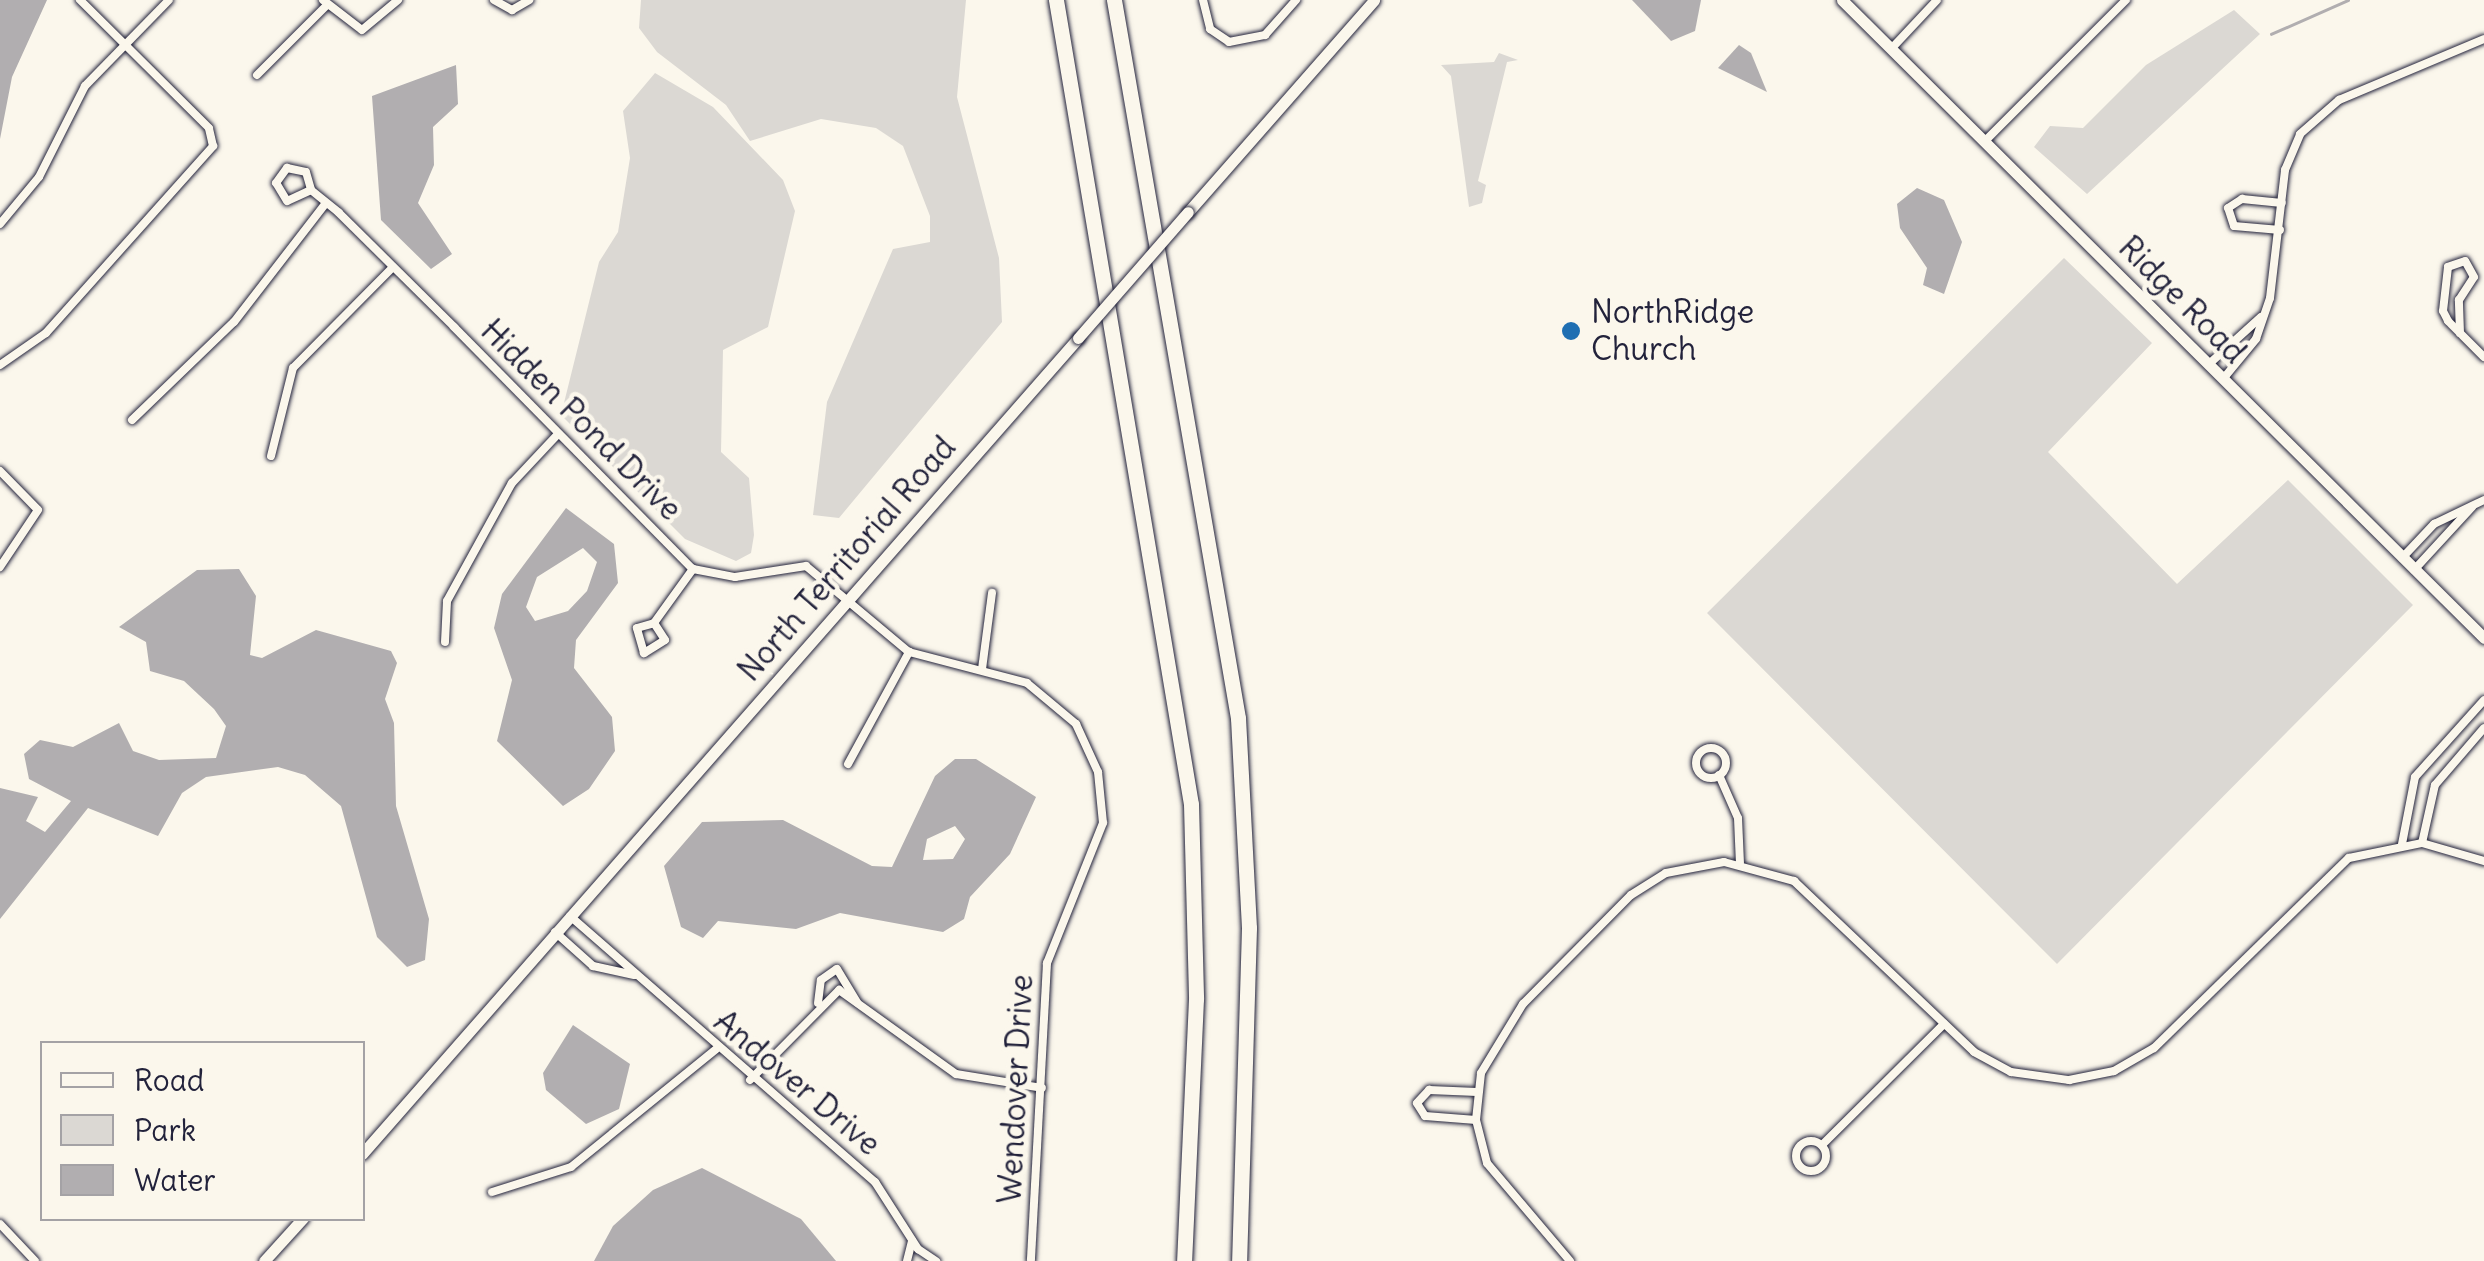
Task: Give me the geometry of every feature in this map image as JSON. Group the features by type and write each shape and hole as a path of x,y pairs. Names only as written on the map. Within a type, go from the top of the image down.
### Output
{"highway":[{"path":"1056,0 1190,804 1196,998 1184,1261"},
{"path":"1114,0 1238,718 1249,928 1238,1261"}],"main road":[{"name":"North Territorial Road","path":"365,1151 1374,0"},
{"name":"Ridge Road","path":"1842,0 2484,638"},
{"path":"266,1260 299,1221"}],"street":[{"path":"3,364 46,333 201,164 213,146 209,128 80,0"},
{"path":"0,224 38,178 84,86 169,0"},
{"path":"257,75 325,2 362,30 398,0"},
{"path":"494,0 512,10 529,0"},
{"path":"1204,0 1210,30 1229,42 1265,35 1293,1"},
{"path":"1891,49 1937,0"},
{"path":"1984,142 2126,0"},
{"path":"2223,379 2256,339 2280,230 2293,146 2320,114 2484,40"},
{"name":"Hidden Pond Drive","path":"311,190 287,202 276,183 299,168 311,190 693,569"},
{"path":"2280,230 2234,226 2228,208 2242,199 2282,203"},
{"path":"132,420 234,322 326,202"},
{"path":"2460,333 2459,300 2474,277 2465,261 2444,276 2443,311 2460,333 2484,357"},
{"path":"270,456 293,368 392,269"},
{"path":"2208,365 2260,317"},
{"path":"445,642 447,601 512,483 558,434"},
{"path":"0,472 38,510 0,567"},
{"path":"2402,558 2434,524 2480,502"},
{"path":"2414,570 2480,502"},
{"path":"654,622 664,640 644,652 634,632 654,622 693,569 735,577 806,566 847,601"},
{"path":"982,670 992,593"},
{"name":"Wendover Drive","path":"847,601 908,652 1027,682 1066,711 1091,750 1102,792 1098,850 1047,963 1030,1261"},
{"path":"848,764 908,652"},
{"path":"2402,844 2415,777 2484,700"},
{"path":"2422,843 2435,786 2484,728"},
{"path":"1719,775 1738,818 1740,862"},
{"path":"1570,1261 1496,1182 1476,1120 1477,1092 1507,1022 1631,895 1682,867 1740,862 1813,894 1944,1024 2012,1072 2069,1080 2114,1071 2165,1039 2334,867 2402,844 2422,843 2484,861"},
{"name":"Andover Drive","path":"570,916 750,1080 875,1182 912,1241 936,1261"},
{"name":"Andover Drive","path":"555,932 593,966 634,975"},
{"path":"818,1004 821,980 837,969 858,1002"},
{"path":"750,1080 818,1004 839,990 956,1074 1042,1088"},
{"path":"1822,1144 1802,1143 1800,1166 1822,1166 1822,1144 1944,1024"},
{"path":"492,1192 571,1167 716,1050"},
{"path":"1476,1120 1425,1116 1417,1104 1429,1090 1477,1092"},
{"path":"0,1224 35,1261"},
{"path":"907,1261 912,1241"}],"green space":[{"path":"641,0 966,0 957,97 999,258 1002,322 839,518 813,515 827,402 893,249 930,242 930,216 903,146 876,128 821,119 750,141 726,105 657,52 639,28"},
{"path":"2234,10 2260,34 2087,194 2034,147 2050,126 2083,128 2146,65"},
{"path":"1499,53 1518,60 1507,62 1478,181 1486,185 1482,203 1469,207 1451,76 1441,65 1494,62"},
{"path":"655,73 713,107 783,180 795,211 768,327 723,350 721,452 749,478 754,535 751,553 736,561 685,539 561,415 599,262 618,232 630,158 623,111"},
{"path":"2064,258 2152,343 2048,452 2177,584 2288,480 2413,605 2057,964 1707,613"}],"water":[{"path":"0,0 47,0 12,77 0,139"},
{"path":"1632,0 1701,0 1695,31 1671,41"},
{"path":"1739,45 1751,53 1767,92 1718,68"},
{"path":"456,65 458,104 433,127 434,165 418,203 452,254 431,269 381,220 372,96"},
{"path":"1917,188 1944,200 1962,242 1944,294 1923,285 1927,268 1900,228 1897,204"},
{"path":"566,508 614,544 618,583 576,640 574,668 612,717 615,751 589,789 563,806 497,741 512,680 494,628 502,594","holes":["583,548 597,562 587,591 568,611 535,621 526,607 537,577"]},
{"path":"239,569 256,596 250,655 262,658 316,630 391,651 397,663 385,699 394,723 396,806 429,919 425,960 407,967 377,937 341,806 305,775 278,767 206,777 182,793 158,836 88,808 0,919 0,788 38,797 26,821 45,832 71,801 29,779 24,754 40,740 73,747 119,723 133,751 159,760 216,758 226,726 214,709 184,681 150,671 146,642 119,627 197,570"},
{"path":"955,759 976,759 1036,797 1010,854 970,897 964,919 943,932 840,913 796,929 718,921 703,938 681,927 664,866 702,822 783,820 872,866 892,867 935,776","holes":["955,826 965,839 953,859 923,860 927,839"]},
{"path":"573,1025 630,1064 619,1109 586,1124 546,1090 543,1073"},
{"path":"702,1168 801,1219 836,1261 594,1261 613,1226 653,1190"}],"waterway":[{"path":"2271,34 2348,0"}],"place":[{"name":"NorthRidge Church","path":"1571,331"}]}
